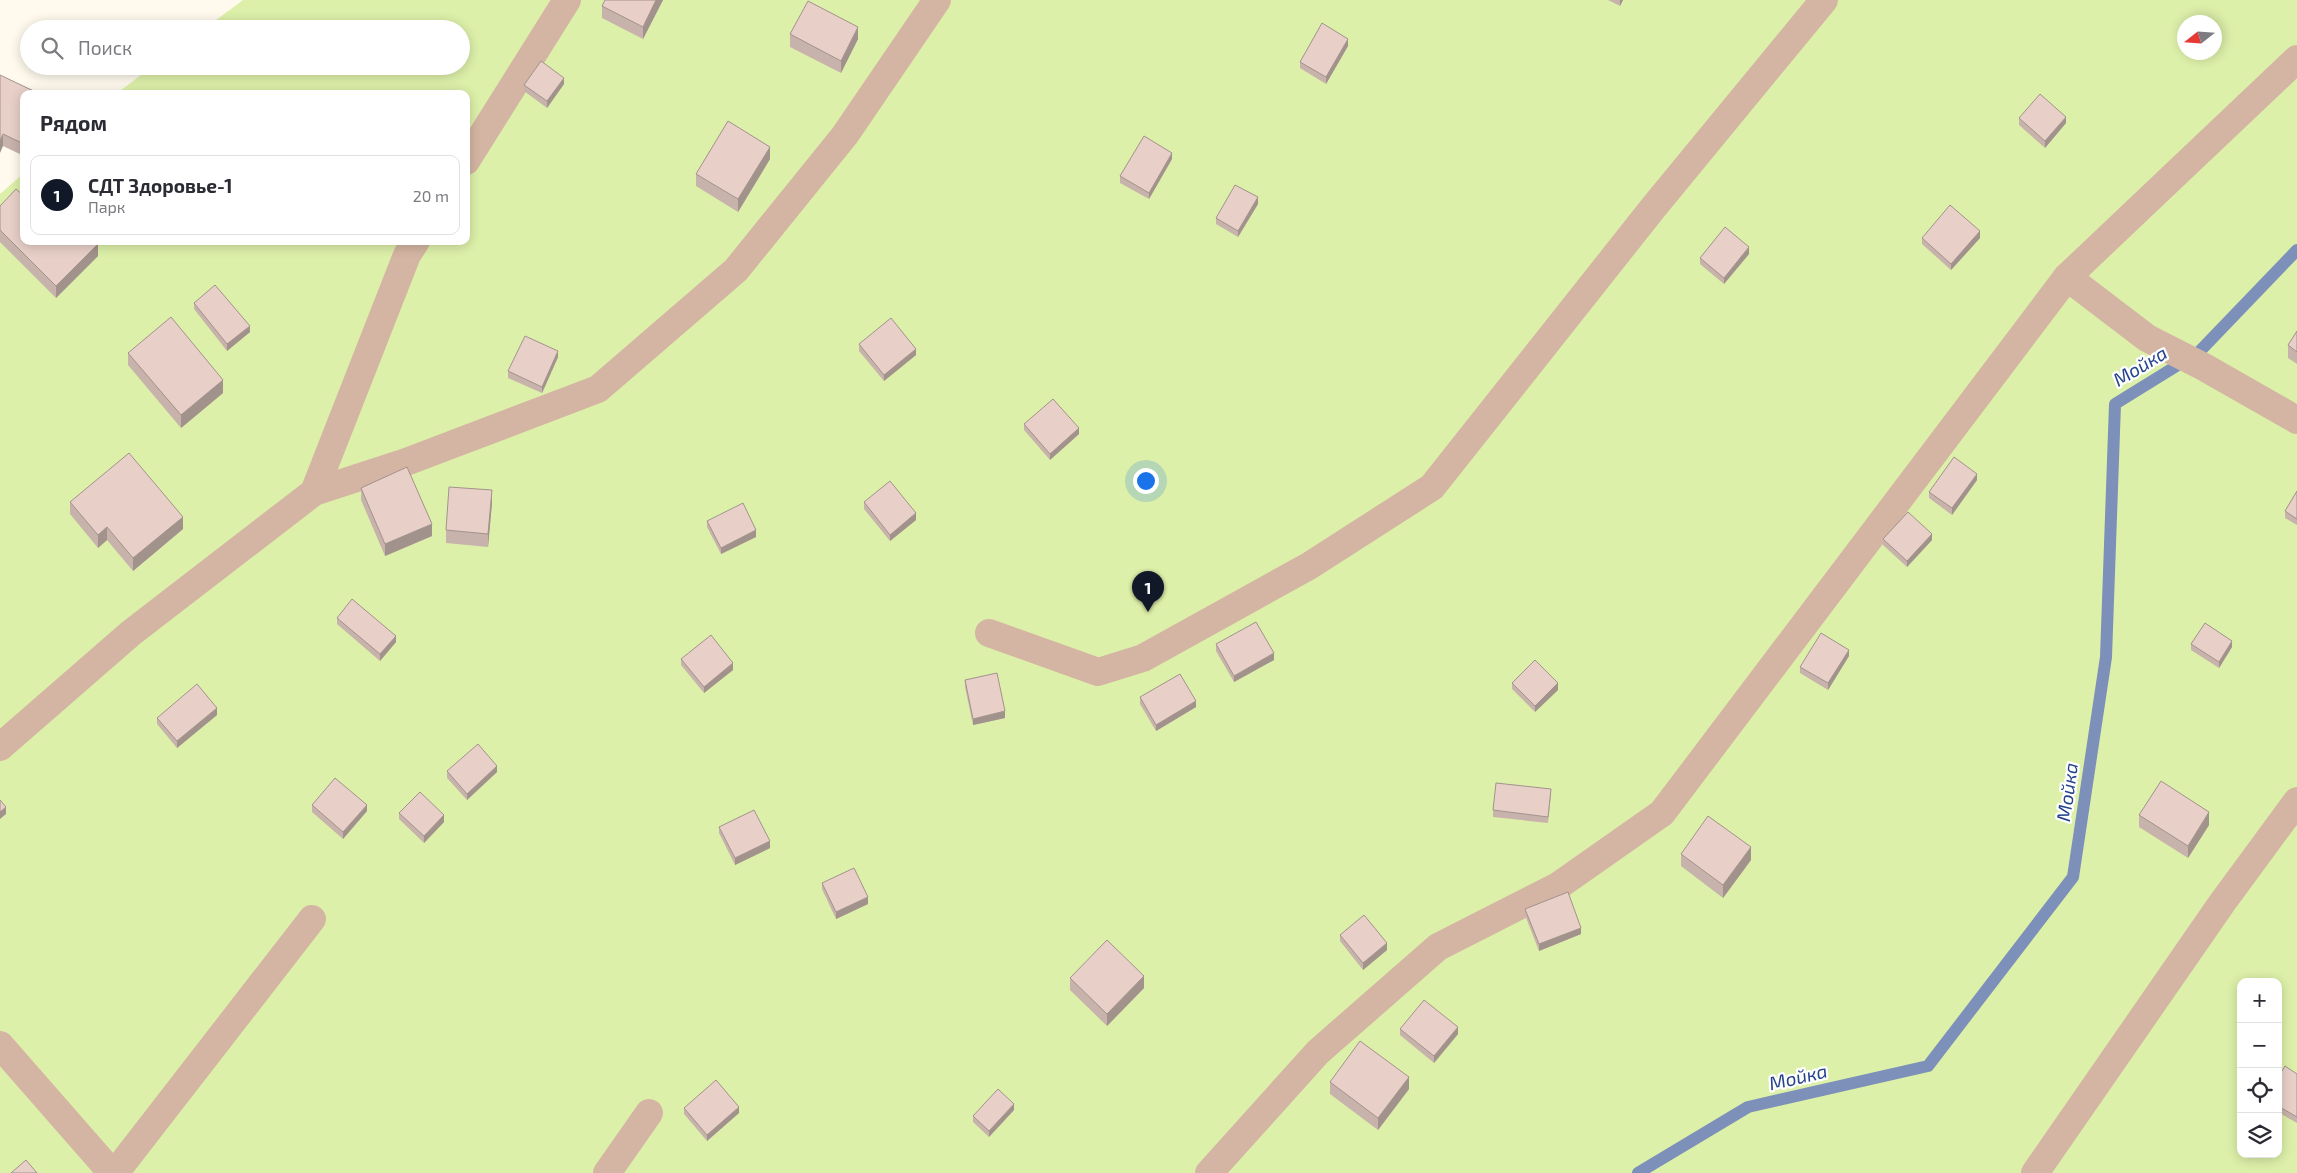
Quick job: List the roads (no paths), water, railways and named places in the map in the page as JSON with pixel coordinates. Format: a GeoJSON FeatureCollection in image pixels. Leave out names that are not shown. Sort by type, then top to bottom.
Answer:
{"type":"FeatureCollection","features":[{"type":"Feature","properties":{"kind":"lane"},"geometry":{"type":"LineString","coordinates":[[470,155],[567,0]]}},
{"type":"Feature","properties":{"kind":"lane"},"geometry":{"type":"LineString","coordinates":[[0,747],[132,633],[314,492],[406,462],[598,389],[736,270],[845,135],[937,0]]}},
{"type":"Feature","properties":{"kind":"lane"},"geometry":{"type":"LineString","coordinates":[[989,633],[1098,672],[1143,658],[1309,566],[1432,487],[1653,208],[1824,0]]}},
{"type":"Feature","properties":{"kind":"lane"},"geometry":{"type":"LineString","coordinates":[[1208,1173],[1318,1052],[1438,947],[1558,886],[1662,813],[2067,277],[2297,59]]}},
{"type":"Feature","properties":{"kind":"lane"},"geometry":{"type":"LineString","coordinates":[[314,492],[407,255],[413,245]]}},
{"type":"Feature","properties":{"kind":"lane"},"geometry":{"type":"LineString","coordinates":[[2067,277],[2147,338],[2204,367],[2297,420]]}},
{"type":"Feature","properties":{"kind":"lane"},"geometry":{"type":"LineString","coordinates":[[2035,1173],[2222,903],[2297,801]]}},
{"type":"Feature","properties":{"kind":"lane"},"geometry":{"type":"LineString","coordinates":[[0,1045],[114,1173],[312,919]]}},
{"type":"Feature","properties":{"kind":"lane"},"geometry":{"type":"LineString","coordinates":[[607,1173],[649,1113]]}},
{"type":"Feature","properties":{"kind":"waterway","name":"Мойка"},"geometry":{"type":"LineString","coordinates":[[1638,1173],[1748,1107],[1928,1066],[2073,877],[2106,657],[2115,404],[2199,352],[2297,250]]}},
{"type":"Feature","properties":{"kind":"place","name":"СДТ Здоровье-1"},"geometry":{"type":"Point","coordinates":[1148,612]}}]}
